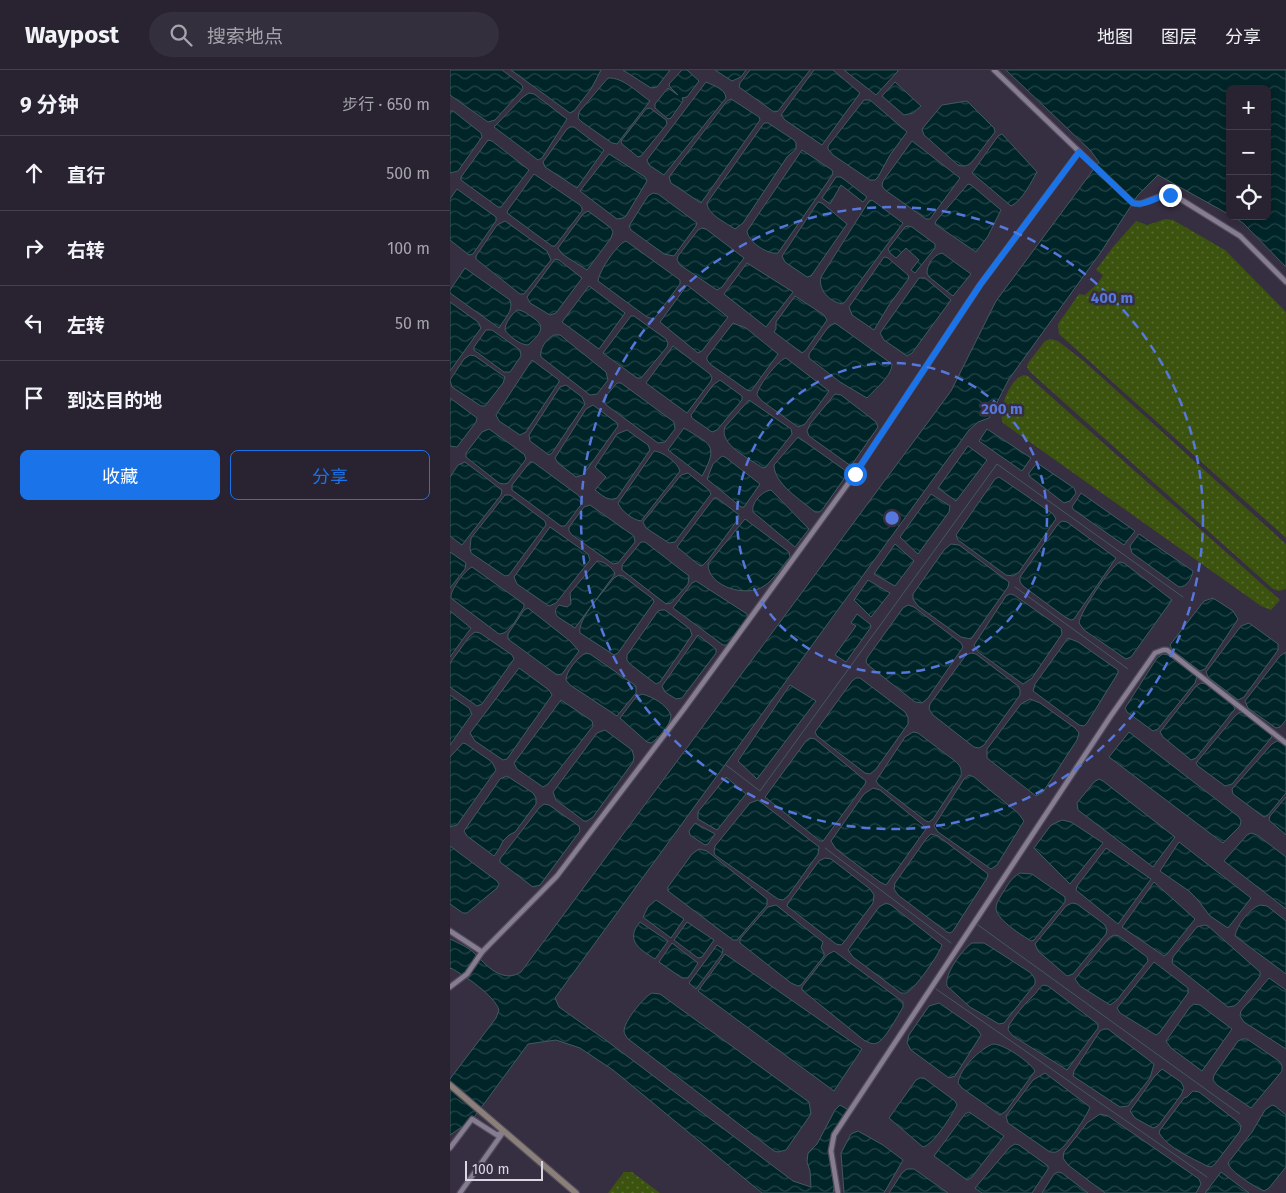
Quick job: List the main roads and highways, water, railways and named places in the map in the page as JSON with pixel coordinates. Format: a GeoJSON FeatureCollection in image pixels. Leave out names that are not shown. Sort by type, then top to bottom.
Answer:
{"type":"FeatureCollection","features":[{"type":"Feature","properties":{"kind":"water"},"geometry":{"type":"Polygon","coordinates":[[[450,70],[502,70],[522,85],[523,89],[495,120],[488,122],[450,95],[450,70]]]}},
{"type":"Feature","properties":{"kind":"water"},"geometry":{"type":"Polygon","coordinates":[[[511,70],[601,70],[591,89],[574,111],[570,113],[511,70]]]}},
{"type":"Feature","properties":{"kind":"water"},"geometry":{"type":"Polygon","coordinates":[[[623,70],[670,70],[657,87],[651,88],[623,70]]]}},
{"type":"Feature","properties":{"kind":"water"},"geometry":{"type":"Polygon","coordinates":[[[682,70],[687,70],[699,81],[687,97],[682,98],[683,101],[671,118],[668,119],[655,108],[655,104],[668,88],[678,95],[669,84],[682,70]]]}},
{"type":"Feature","properties":{"kind":"water"},"geometry":{"type":"Polygon","coordinates":[[[715,70],[746,70],[741,77],[732,81],[715,70]]]}},
{"type":"Feature","properties":{"kind":"water"},"geometry":{"type":"Polygon","coordinates":[[[750,70],[810,70],[778,111],[774,112],[739,87],[750,70]]]}},
{"type":"Feature","properties":{"kind":"water"},"geometry":{"type":"Polygon","coordinates":[[[814,70],[833,70],[860,93],[822,145],[785,120],[781,115],[814,70]]]}},
{"type":"Feature","properties":{"kind":"water"},"geometry":{"type":"Polygon","coordinates":[[[844,70],[898,70],[898,71],[876,95],[844,70]]]}},
{"type":"Feature","properties":{"kind":"water"},"geometry":{"type":"Polygon","coordinates":[[[1006,70],[1286,70],[1286,267],[1238,220],[1271,220],[1271,85],[1226,85],[1226,213],[1158,175],[1138,195],[1101,252],[1009,379],[989,418],[978,422],[969,430],[555,998],[559,1007],[793,1181],[811,1187],[810,1171],[807,1162],[808,1153],[817,1144],[835,1110],[840,1105],[850,1111],[832,1141],[831,1158],[835,1181],[833,1193],[762,1193],[613,1070],[580,1048],[556,1040],[528,1044],[472,1120],[450,1135],[450,1079],[496,1018],[499,1010],[491,998],[478,986],[457,971],[450,969],[450,939],[469,949],[495,972],[507,976],[521,972],[951,391],[996,301],[1099,162],[1090,150],[1006,70]]]}},
{"type":"Feature","properties":{"kind":"water"},"geometry":{"type":"Polygon","coordinates":[[[608,78],[614,78],[625,83],[650,101],[617,144],[612,143],[578,118],[579,112],[608,78]]]}},
{"type":"Feature","properties":{"kind":"water"},"geometry":{"type":"Polygon","coordinates":[[[706,82],[724,92],[726,98],[664,175],[649,165],[647,160],[706,82]]]}},
{"type":"Feature","properties":{"kind":"water"},"geometry":{"type":"Polygon","coordinates":[[[895,82],[921,106],[913,113],[904,115],[882,96],[895,82]]]}},
{"type":"Feature","properties":{"kind":"water"},"geometry":{"type":"Polygon","coordinates":[[[529,93],[534,94],[567,119],[542,158],[538,160],[494,127],[529,93]]]}},
{"type":"Feature","properties":{"kind":"water"},"geometry":{"type":"Polygon","coordinates":[[[731,99],[759,117],[760,120],[701,203],[671,183],[669,177],[727,101],[731,99]]]}},
{"type":"Feature","properties":{"kind":"water"},"geometry":{"type":"Polygon","coordinates":[[[864,100],[870,100],[907,132],[875,180],[870,180],[833,155],[828,149],[828,146],[864,100]]]}},
{"type":"Feature","properties":{"kind":"water"},"geometry":{"type":"Polygon","coordinates":[[[967,101],[994,128],[995,132],[972,162],[962,166],[958,165],[924,135],[922,129],[942,105],[967,101]]]}},
{"type":"Feature","properties":{"kind":"water"},"geometry":{"type":"Polygon","coordinates":[[[650,108],[666,120],[667,124],[641,156],[638,157],[621,141],[646,109],[650,108]]]}},
{"type":"Feature","properties":{"kind":"water"},"geometry":{"type":"Polygon","coordinates":[[[450,111],[453,111],[481,133],[482,137],[458,171],[450,173],[450,111]]]}},
{"type":"Feature","properties":{"kind":"water"},"geometry":{"type":"Polygon","coordinates":[[[764,123],[768,123],[794,140],[796,149],[787,157],[743,223],[735,229],[714,215],[707,203],[764,123]]]}},
{"type":"Feature","properties":{"kind":"water"},"geometry":{"type":"Polygon","coordinates":[[[570,127],[574,127],[604,150],[577,188],[545,167],[543,162],[570,127]]]}},
{"type":"Feature","properties":{"kind":"water"},"geometry":{"type":"Polygon","coordinates":[[[1002,134],[1037,172],[1023,195],[1011,206],[972,173],[998,136],[1002,134]]]}},
{"type":"Feature","properties":{"kind":"water"},"geometry":{"type":"Polygon","coordinates":[[[488,140],[492,141],[529,170],[501,207],[498,207],[461,180],[461,177],[488,140]]]}},
{"type":"Feature","properties":{"kind":"water"},"geometry":{"type":"Polygon","coordinates":[[[912,141],[960,178],[930,219],[926,219],[882,186],[883,181],[912,141]]]}},
{"type":"Feature","properties":{"kind":"water"},"geometry":{"type":"Polygon","coordinates":[[[802,150],[832,170],[833,174],[778,253],[769,252],[759,247],[748,235],[747,231],[802,150]]]}},
{"type":"Feature","properties":{"kind":"water"},"geometry":{"type":"Polygon","coordinates":[[[609,154],[645,177],[647,181],[623,218],[617,219],[580,191],[609,154]]]}},
{"type":"Feature","properties":{"kind":"water"},"geometry":{"type":"Polygon","coordinates":[[[534,174],[582,208],[582,211],[555,246],[552,246],[507,213],[534,174]]]}},
{"type":"Feature","properties":{"kind":"water"},"geometry":{"type":"Polygon","coordinates":[[[836,177],[841,177],[867,197],[863,202],[841,185],[830,204],[822,198],[836,177]]]}},
{"type":"Feature","properties":{"kind":"water"},"geometry":{"type":"Polygon","coordinates":[[[968,184],[1001,210],[988,236],[976,252],[935,224],[968,184]]]}},
{"type":"Feature","properties":{"kind":"water"},"geometry":{"type":"Polygon","coordinates":[[[457,189],[496,217],[496,221],[473,254],[469,255],[450,240],[450,199],[457,189]]]}},
{"type":"Feature","properties":{"kind":"water"},"geometry":{"type":"Polygon","coordinates":[[[653,193],[658,194],[697,223],[674,256],[664,254],[631,230],[629,226],[648,196],[653,193]]]}},
{"type":"Feature","properties":{"kind":"water"},"geometry":{"type":"Polygon","coordinates":[[[872,200],[903,223],[845,302],[842,304],[837,303],[829,298],[823,290],[821,277],[869,201],[872,200]]]}},
{"type":"Feature","properties":{"kind":"water"},"geometry":{"type":"Polygon","coordinates":[[[818,202],[822,203],[847,224],[811,276],[807,277],[785,262],[782,256],[818,202]]]}},
{"type":"Feature","properties":{"kind":"water"},"geometry":{"type":"Polygon","coordinates":[[[588,211],[611,228],[613,232],[611,238],[587,270],[562,254],[558,248],[583,214],[588,211]]]}},
{"type":"Feature","properties":{"kind":"water"},"geometry":{"type":"Polygon","coordinates":[[[505,221],[547,251],[551,260],[524,294],[520,294],[476,259],[476,256],[497,225],[505,221]]]}},
{"type":"Feature","properties":{"kind":"water"},"geometry":{"type":"Polygon","coordinates":[[[908,226],[935,244],[935,248],[915,273],[911,270],[919,260],[906,248],[896,258],[888,249],[905,227],[908,226]]]}},
{"type":"Feature","properties":{"kind":"water"},"geometry":{"type":"Polygon","coordinates":[[[706,229],[744,258],[722,287],[717,290],[680,265],[677,260],[698,230],[706,229]]]}},
{"type":"Feature","properties":{"kind":"water"},"geometry":{"type":"Polygon","coordinates":[[[626,241],[680,280],[680,284],[654,319],[647,317],[598,281],[609,258],[626,241]]]}},
{"type":"Feature","properties":{"kind":"water"},"geometry":{"type":"Polygon","coordinates":[[[942,253],[971,274],[953,296],[929,277],[927,273],[931,261],[942,253]]]}},
{"type":"Feature","properties":{"kind":"water"},"geometry":{"type":"Polygon","coordinates":[[[884,257],[888,258],[909,278],[889,305],[874,330],[852,315],[849,307],[884,257]]]}},
{"type":"Feature","properties":{"kind":"water"},"geometry":{"type":"Polygon","coordinates":[[[555,259],[582,278],[556,313],[550,315],[530,303],[527,297],[555,259]]]}},
{"type":"Feature","properties":{"kind":"water"},"geometry":{"type":"Polygon","coordinates":[[[747,263],[793,292],[766,327],[724,294],[747,263]]]}},
{"type":"Feature","properties":{"kind":"water"},"geometry":{"type":"Polygon","coordinates":[[[465,268],[510,300],[510,311],[499,328],[450,293],[450,290],[465,268]]]}},
{"type":"Feature","properties":{"kind":"water"},"geometry":{"type":"Polygon","coordinates":[[[919,278],[925,278],[951,300],[912,353],[907,356],[884,340],[880,333],[919,278]]]}},
{"type":"Feature","properties":{"kind":"water"},"geometry":{"type":"Polygon","coordinates":[[[687,285],[728,317],[702,351],[698,353],[660,322],[687,285]]]}},
{"type":"Feature","properties":{"kind":"water"},"geometry":{"type":"Polygon","coordinates":[[[589,286],[625,313],[599,349],[562,322],[589,286]]]}},
{"type":"Feature","properties":{"kind":"water"},"geometry":{"type":"Polygon","coordinates":[[[795,296],[824,315],[827,320],[802,353],[774,332],[776,322],[795,296]]]}},
{"type":"Feature","properties":{"kind":"water"},"geometry":{"type":"Polygon","coordinates":[[[450,302],[478,322],[481,328],[450,371],[450,302]]]}},
{"type":"Feature","properties":{"kind":"water"},"geometry":{"type":"Polygon","coordinates":[[[517,310],[527,313],[540,324],[541,328],[536,338],[528,345],[515,340],[505,330],[509,319],[517,310]]]}},
{"type":"Feature","properties":{"kind":"water"},"geometry":{"type":"Polygon","coordinates":[[[631,316],[634,316],[666,339],[668,343],[667,347],[641,378],[637,378],[603,353],[631,316]]]}},
{"type":"Feature","properties":{"kind":"water"},"geometry":{"type":"Polygon","coordinates":[[[733,323],[746,328],[778,354],[751,391],[710,364],[707,360],[707,357],[733,323]]]}},
{"type":"Feature","properties":{"kind":"water"},"geometry":{"type":"Polygon","coordinates":[[[835,323],[892,364],[886,378],[867,398],[840,382],[809,358],[809,354],[829,326],[835,323]]]}},
{"type":"Feature","properties":{"kind":"water"},"geometry":{"type":"Polygon","coordinates":[[[486,330],[492,330],[520,350],[521,356],[510,372],[504,372],[474,350],[474,347],[486,330]]]}},
{"type":"Feature","properties":{"kind":"water"},"geometry":{"type":"Polygon","coordinates":[[[554,335],[560,335],[606,372],[608,380],[597,394],[590,395],[541,357],[544,344],[554,335]]]}},
{"type":"Feature","properties":{"kind":"water"},"geometry":{"type":"Polygon","coordinates":[[[673,346],[712,377],[687,413],[646,383],[673,346]]]}},
{"type":"Feature","properties":{"kind":"water"},"geometry":{"type":"Polygon","coordinates":[[[470,355],[475,356],[505,377],[503,383],[485,406],[481,406],[452,387],[450,380],[464,359],[470,355]]]}},
{"type":"Feature","properties":{"kind":"water"},"geometry":{"type":"Polygon","coordinates":[[[786,358],[829,391],[805,424],[798,427],[762,401],[757,395],[760,386],[768,374],[786,358]]]}},
{"type":"Feature","properties":{"kind":"water"},"geometry":{"type":"Polygon","coordinates":[[[532,360],[559,380],[559,382],[526,432],[520,435],[499,421],[496,415],[532,360]]]}},
{"type":"Feature","properties":{"kind":"water"},"geometry":{"type":"Polygon","coordinates":[[[720,380],[742,396],[742,400],[717,430],[712,432],[692,418],[691,415],[713,385],[720,380]]]}},
{"type":"Feature","properties":{"kind":"water"},"geometry":{"type":"Polygon","coordinates":[[[617,383],[621,383],[674,422],[675,429],[665,442],[658,443],[605,404],[605,397],[617,383]]]}},
{"type":"Feature","properties":{"kind":"water"},"geometry":{"type":"Polygon","coordinates":[[[566,385],[582,397],[585,404],[549,455],[530,441],[529,435],[560,387],[566,385]]]}},
{"type":"Feature","properties":{"kind":"water"},"geometry":{"type":"Polygon","coordinates":[[[835,394],[841,395],[876,422],[878,427],[851,466],[809,436],[807,431],[810,424],[835,394]]]}},
{"type":"Feature","properties":{"kind":"water"},"geometry":{"type":"Polygon","coordinates":[[[450,398],[477,418],[457,447],[450,446],[450,398]]]}},
{"type":"Feature","properties":{"kind":"water"},"geometry":{"type":"Polygon","coordinates":[[[749,400],[791,429],[792,434],[766,467],[763,468],[737,451],[726,439],[724,433],[725,427],[749,400]]]}},
{"type":"Feature","properties":{"kind":"water"},"geometry":{"type":"Polygon","coordinates":[[[593,405],[617,423],[618,426],[583,475],[576,477],[558,463],[555,458],[586,409],[593,405]]]}},
{"type":"Feature","properties":{"kind":"water"},"geometry":{"type":"Polygon","coordinates":[[[684,428],[705,442],[711,451],[702,476],[668,450],[684,428]]]}},
{"type":"Feature","properties":{"kind":"water"},"geometry":{"type":"Polygon","coordinates":[[[489,429],[524,454],[526,459],[508,483],[499,483],[466,457],[466,453],[482,432],[489,429]]]}},
{"type":"Feature","properties":{"kind":"water"},"geometry":{"type":"Polygon","coordinates":[[[987,429],[1031,458],[1022,471],[979,441],[987,429]]]}},
{"type":"Feature","properties":{"kind":"water"},"geometry":{"type":"Polygon","coordinates":[[[627,430],[648,445],[650,450],[617,498],[608,499],[595,490],[606,477],[595,467],[617,434],[627,430]]]}},
{"type":"Feature","properties":{"kind":"water"},"geometry":{"type":"Polygon","coordinates":[[[798,437],[846,471],[846,476],[819,512],[815,512],[789,491],[778,479],[775,472],[774,465],[798,437]]]}},
{"type":"Feature","properties":{"kind":"water"},"geometry":{"type":"Polygon","coordinates":[[[968,446],[987,460],[956,501],[938,488],[968,446]]]}},
{"type":"Feature","properties":{"kind":"water"},"geometry":{"type":"Polygon","coordinates":[[[654,451],[669,458],[680,471],[641,521],[628,515],[618,503],[654,451]]]}},
{"type":"Feature","properties":{"kind":"water"},"geometry":{"type":"Polygon","coordinates":[[[722,456],[760,484],[744,507],[741,507],[707,479],[713,464],[722,456]]]}},
{"type":"Feature","properties":{"kind":"water"},"geometry":{"type":"Polygon","coordinates":[[[465,462],[502,490],[501,495],[462,545],[450,536],[450,477],[458,465],[465,462]]]}},
{"type":"Feature","properties":{"kind":"water"},"geometry":{"type":"Polygon","coordinates":[[[530,462],[533,462],[578,495],[583,502],[565,526],[561,526],[512,490],[512,485],[530,462]]]}},
{"type":"Feature","properties":{"kind":"water"},"geometry":{"type":"Polygon","coordinates":[[[1037,463],[1074,488],[1076,493],[1070,501],[1064,503],[1029,476],[1029,473],[1037,463]]]}},
{"type":"Feature","properties":{"kind":"water"},"geometry":{"type":"Polygon","coordinates":[[[688,473],[709,490],[711,494],[675,542],[669,543],[646,528],[643,522],[681,475],[688,473]]]}},
{"type":"Feature","properties":{"kind":"water"},"geometry":{"type":"Polygon","coordinates":[[[999,477],[1053,514],[1056,519],[1019,572],[1013,576],[1006,575],[958,540],[956,535],[995,479],[999,477]]]}},
{"type":"Feature","properties":{"kind":"water"},"geometry":{"type":"Polygon","coordinates":[[[771,490],[809,529],[795,547],[753,512],[758,498],[771,490]]]}},
{"type":"Feature","properties":{"kind":"water"},"geometry":{"type":"Polygon","coordinates":[[[1081,493],[1135,531],[1124,545],[1074,510],[1072,507],[1081,493]]]}},
{"type":"Feature","properties":{"kind":"water"},"geometry":{"type":"Polygon","coordinates":[[[931,494],[950,506],[949,512],[918,554],[900,537],[931,494]]]}},
{"type":"Feature","properties":{"kind":"water"},"geometry":{"type":"Polygon","coordinates":[[[505,495],[510,495],[545,521],[546,525],[509,575],[505,576],[471,553],[470,549],[471,538],[505,495]]]}},
{"type":"Feature","properties":{"kind":"water"},"geometry":{"type":"Polygon","coordinates":[[[714,498],[717,498],[738,514],[739,518],[702,566],[677,547],[714,498]]]}},
{"type":"Feature","properties":{"kind":"water"},"geometry":{"type":"Polygon","coordinates":[[[590,505],[634,536],[635,542],[618,563],[613,564],[569,531],[569,527],[584,507],[590,505]]]}},
{"type":"Feature","properties":{"kind":"water"},"geometry":{"type":"Polygon","coordinates":[[[745,519],[789,552],[790,557],[768,583],[748,591],[730,588],[721,584],[714,579],[708,564],[745,519]]]}},
{"type":"Feature","properties":{"kind":"water"},"geometry":{"type":"Polygon","coordinates":[[[1062,521],[1067,522],[1116,558],[1074,619],[1071,620],[1020,582],[1020,577],[1062,521]]]}},
{"type":"Feature","properties":{"kind":"water"},"geometry":{"type":"Polygon","coordinates":[[[550,527],[588,554],[590,560],[556,603],[549,606],[517,584],[514,577],[550,527]]]}},
{"type":"Feature","properties":{"kind":"water"},"geometry":{"type":"Polygon","coordinates":[[[1139,534],[1193,571],[1187,584],[1179,587],[1132,553],[1130,546],[1139,534]]]}},
{"type":"Feature","properties":{"kind":"water"},"geometry":{"type":"Polygon","coordinates":[[[641,542],[645,542],[689,576],[688,584],[671,603],[666,604],[622,570],[622,565],[641,542]]]}},
{"type":"Feature","properties":{"kind":"water"},"geometry":{"type":"Polygon","coordinates":[[[895,544],[914,561],[895,586],[874,574],[895,544]]]}},
{"type":"Feature","properties":{"kind":"water"},"geometry":{"type":"Polygon","coordinates":[[[951,544],[959,545],[1009,582],[1008,587],[971,639],[961,637],[918,606],[913,599],[913,594],[944,550],[951,544]]]}},
{"type":"Feature","properties":{"kind":"water"},"geometry":{"type":"Polygon","coordinates":[[[450,552],[466,563],[465,569],[450,588],[450,552]]]}},
{"type":"Feature","properties":{"kind":"water"},"geometry":{"type":"Polygon","coordinates":[[[597,561],[608,565],[615,574],[575,628],[558,617],[556,609],[559,605],[567,607],[571,604],[570,593],[597,561]]]}},
{"type":"Feature","properties":{"kind":"water"},"geometry":{"type":"Polygon","coordinates":[[[1120,562],[1124,563],[1172,600],[1131,657],[1126,659],[1084,630],[1079,623],[1084,610],[1096,590],[1120,562]]]}},
{"type":"Feature","properties":{"kind":"water"},"geometry":{"type":"Polygon","coordinates":[[[472,567],[524,604],[524,607],[507,631],[499,634],[451,598],[451,594],[458,581],[472,567]]]}},
{"type":"Feature","properties":{"kind":"water"},"geometry":{"type":"Polygon","coordinates":[[[619,575],[653,599],[654,602],[618,653],[614,655],[580,633],[580,627],[592,605],[614,578],[619,575]]]}},
{"type":"Feature","properties":{"kind":"water"},"geometry":{"type":"Polygon","coordinates":[[[868,580],[890,593],[871,617],[854,600],[868,580]]]}},
{"type":"Feature","properties":{"kind":"water"},"geometry":{"type":"Polygon","coordinates":[[[696,581],[747,614],[748,618],[729,645],[723,645],[673,608],[692,583],[696,581]]]}},
{"type":"Feature","properties":{"kind":"water"},"geometry":{"type":"Polygon","coordinates":[[[1010,594],[1061,628],[1062,634],[1032,678],[1023,684],[978,652],[974,645],[1006,596],[1010,594]]]}},
{"type":"Feature","properties":{"kind":"water"},"geometry":{"type":"Polygon","coordinates":[[[1213,598],[1233,611],[1238,619],[1205,669],[1200,671],[1172,650],[1170,645],[1204,601],[1213,598]]]}},
{"type":"Feature","properties":{"kind":"water"},"geometry":{"type":"Polygon","coordinates":[[[908,605],[914,607],[961,643],[963,647],[928,698],[922,703],[915,702],[866,662],[903,608],[908,605]]]}},
{"type":"Feature","properties":{"kind":"water"},"geometry":{"type":"Polygon","coordinates":[[[528,608],[570,641],[579,651],[562,674],[557,675],[508,639],[508,634],[524,610],[528,608]]]}},
{"type":"Feature","properties":{"kind":"water"},"geometry":{"type":"Polygon","coordinates":[[[665,610],[690,629],[692,635],[660,682],[656,684],[630,664],[627,660],[627,655],[658,611],[665,610]]]}},
{"type":"Feature","properties":{"kind":"water"},"geometry":{"type":"Polygon","coordinates":[[[450,611],[471,628],[450,657],[450,611]]]}},
{"type":"Feature","properties":{"kind":"water"},"geometry":{"type":"Polygon","coordinates":[[[857,614],[870,624],[871,627],[846,662],[835,655],[856,626],[851,623],[857,614]]]}},
{"type":"Feature","properties":{"kind":"water"},"geometry":{"type":"Polygon","coordinates":[[[1249,623],[1278,644],[1278,650],[1244,697],[1238,700],[1208,677],[1206,672],[1241,626],[1249,623]]]}},
{"type":"Feature","properties":{"kind":"water"},"geometry":{"type":"Polygon","coordinates":[[[475,632],[480,633],[512,655],[514,659],[482,704],[477,706],[450,687],[450,663],[469,637],[475,632]]]}},
{"type":"Feature","properties":{"kind":"water"},"geometry":{"type":"Polygon","coordinates":[[[698,635],[716,649],[716,653],[682,698],[676,699],[665,692],[662,686],[698,635]]]}},
{"type":"Feature","properties":{"kind":"water"},"geometry":{"type":"Polygon","coordinates":[[[1068,638],[1078,642],[1118,670],[1118,673],[1084,726],[1079,725],[1033,691],[1035,684],[1068,638]]]}},
{"type":"Feature","properties":{"kind":"water"},"geometry":{"type":"Polygon","coordinates":[[[1286,652],[1286,720],[1280,727],[1276,728],[1248,708],[1245,701],[1280,656],[1286,652]]]}},
{"type":"Feature","properties":{"kind":"water"},"geometry":{"type":"Polygon","coordinates":[[[586,653],[636,686],[636,693],[617,716],[570,685],[566,680],[573,665],[586,653]]]}},
{"type":"Feature","properties":{"kind":"water"},"geometry":{"type":"Polygon","coordinates":[[[976,654],[1018,686],[1020,690],[1020,695],[984,745],[979,748],[974,747],[933,715],[929,709],[930,704],[966,655],[976,654]]]}},
{"type":"Feature","properties":{"kind":"water"},"geometry":{"type":"Polygon","coordinates":[[[1163,654],[1168,655],[1197,676],[1195,683],[1158,729],[1153,731],[1127,712],[1125,708],[1157,658],[1163,654]]]}},
{"type":"Feature","properties":{"kind":"water"},"geometry":{"type":"Polygon","coordinates":[[[519,668],[549,690],[552,695],[507,759],[503,760],[475,741],[470,733],[519,668]]]}},
{"type":"Feature","properties":{"kind":"water"},"geometry":{"type":"Polygon","coordinates":[[[856,678],[860,678],[905,712],[908,717],[908,724],[876,769],[870,774],[865,773],[817,736],[815,732],[856,678]]]}},
{"type":"Feature","properties":{"kind":"water"},"geometry":{"type":"Polygon","coordinates":[[[1201,683],[1206,684],[1233,705],[1235,709],[1196,758],[1191,760],[1163,737],[1160,732],[1196,686],[1201,683]]]}},
{"type":"Feature","properties":{"kind":"water"},"geometry":{"type":"Polygon","coordinates":[[[790,685],[816,701],[757,779],[738,761],[790,685]]]}},
{"type":"Feature","properties":{"kind":"water"},"geometry":{"type":"Polygon","coordinates":[[[642,694],[659,702],[671,715],[664,731],[651,743],[647,742],[620,718],[636,697],[642,694]]]}},
{"type":"Feature","properties":{"kind":"water"},"geometry":{"type":"Polygon","coordinates":[[[450,695],[469,708],[472,714],[450,745],[450,695]]]}},
{"type":"Feature","properties":{"kind":"water"},"geometry":{"type":"Polygon","coordinates":[[[1030,699],[1040,703],[1075,728],[1079,733],[1077,740],[1043,792],[1036,796],[987,758],[987,749],[1021,704],[1030,699]]]}},
{"type":"Feature","properties":{"kind":"water"},"geometry":{"type":"Polygon","coordinates":[[[561,700],[592,721],[593,726],[548,784],[543,787],[517,769],[514,763],[561,700]]]}},
{"type":"Feature","properties":{"kind":"water"},"geometry":{"type":"Polygon","coordinates":[[[1240,712],[1245,713],[1271,734],[1272,737],[1232,784],[1225,786],[1196,763],[1240,712]]]}},
{"type":"Feature","properties":{"kind":"water"},"geometry":{"type":"Polygon","coordinates":[[[605,730],[632,750],[633,762],[593,817],[584,821],[556,800],[553,792],[597,733],[605,730]]]}},
{"type":"Feature","properties":{"kind":"water"},"geometry":{"type":"Polygon","coordinates":[[[913,732],[918,733],[955,761],[961,769],[961,776],[933,819],[929,822],[876,781],[905,737],[913,732]]]}},
{"type":"Feature","properties":{"kind":"water"},"geometry":{"type":"Polygon","coordinates":[[[1129,732],[1239,817],[1241,821],[1240,826],[1223,843],[1109,757],[1129,732]]]}},
{"type":"Feature","properties":{"kind":"water"},"geometry":{"type":"Polygon","coordinates":[[[810,738],[815,739],[866,781],[823,841],[820,841],[765,797],[810,738]]]}},
{"type":"Feature","properties":{"kind":"water"},"geometry":{"type":"Polygon","coordinates":[[[1277,741],[1286,745],[1286,793],[1268,815],[1264,817],[1233,794],[1232,789],[1272,744],[1277,741]]]}},
{"type":"Feature","properties":{"kind":"water"},"geometry":{"type":"Polygon","coordinates":[[[463,743],[492,762],[496,770],[457,825],[450,827],[450,757],[463,743]]]}},
{"type":"Feature","properties":{"kind":"water"},"geometry":{"type":"Polygon","coordinates":[[[969,775],[1018,813],[1024,821],[997,865],[991,869],[938,832],[934,826],[964,779],[969,775]]]}},
{"type":"Feature","properties":{"kind":"water"},"geometry":{"type":"Polygon","coordinates":[[[507,776],[533,793],[536,798],[536,804],[515,832],[503,841],[494,856],[467,836],[464,831],[500,779],[507,776]]]}},
{"type":"Feature","properties":{"kind":"water"},"geometry":{"type":"Polygon","coordinates":[[[726,777],[746,794],[717,830],[698,819],[698,812],[726,777]]]}},
{"type":"Feature","properties":{"kind":"water"},"geometry":{"type":"Polygon","coordinates":[[[1099,779],[1175,837],[1153,867],[1078,810],[1077,803],[1094,782],[1099,779]]]}},
{"type":"Feature","properties":{"kind":"water"},"geometry":{"type":"Polygon","coordinates":[[[873,788],[880,790],[926,829],[886,885],[836,849],[831,841],[864,794],[873,788]]]}},
{"type":"Feature","properties":{"kind":"water"},"geometry":{"type":"Polygon","coordinates":[[[1286,797],[1286,835],[1269,820],[1270,816],[1286,797]]]}},
{"type":"Feature","properties":{"kind":"water"},"geometry":{"type":"Polygon","coordinates":[[[758,800],[819,847],[818,854],[788,896],[783,900],[778,899],[715,855],[714,852],[715,846],[750,803],[758,800]]]}},
{"type":"Feature","properties":{"kind":"water"},"geometry":{"type":"Polygon","coordinates":[[[544,804],[549,805],[579,826],[580,831],[540,885],[533,887],[500,862],[500,859],[544,804]]]}},
{"type":"Feature","properties":{"kind":"water"},"geometry":{"type":"Polygon","coordinates":[[[1062,820],[1071,822],[1103,843],[1070,884],[1034,848],[1051,825],[1062,820]]]}},
{"type":"Feature","properties":{"kind":"water"},"geometry":{"type":"Polygon","coordinates":[[[695,823],[715,834],[708,844],[705,845],[690,835],[689,831],[695,823]]]}},
{"type":"Feature","properties":{"kind":"water"},"geometry":{"type":"Polygon","coordinates":[[[1251,833],[1257,835],[1286,857],[1286,909],[1224,861],[1251,833]]]}},
{"type":"Feature","properties":{"kind":"water"},"geometry":{"type":"Polygon","coordinates":[[[931,834],[938,836],[988,874],[950,933],[898,895],[894,889],[895,883],[931,834]]]}},
{"type":"Feature","properties":{"kind":"water"},"geometry":{"type":"Polygon","coordinates":[[[1179,842],[1251,898],[1228,928],[1210,916],[1189,891],[1160,871],[1179,842]]]}},
{"type":"Feature","properties":{"kind":"water"},"geometry":{"type":"Polygon","coordinates":[[[450,846],[499,884],[497,888],[467,913],[463,913],[450,904],[450,846]]]}},
{"type":"Feature","properties":{"kind":"water"},"geometry":{"type":"Polygon","coordinates":[[[1106,848],[1151,879],[1118,924],[1076,890],[1077,886],[1106,848]]]}},
{"type":"Feature","properties":{"kind":"water"},"geometry":{"type":"Polygon","coordinates":[[[699,849],[707,851],[767,899],[767,905],[737,940],[733,940],[668,891],[668,887],[692,854],[699,849]]]}},
{"type":"Feature","properties":{"kind":"water"},"geometry":{"type":"Polygon","coordinates":[[[825,858],[831,859],[870,889],[874,895],[873,903],[841,945],[836,944],[787,906],[819,861],[825,858]]]}},
{"type":"Feature","properties":{"kind":"water"},"geometry":{"type":"Polygon","coordinates":[[[1020,873],[1032,874],[1065,897],[1065,902],[1034,940],[1031,941],[1006,923],[996,909],[998,901],[1008,885],[1020,873]]]}},
{"type":"Feature","properties":{"kind":"water"},"geometry":{"type":"Polygon","coordinates":[[[1154,882],[1195,919],[1164,956],[1122,927],[1154,882]]]}},
{"type":"Feature","properties":{"kind":"water"},"geometry":{"type":"Polygon","coordinates":[[[656,900],[684,919],[671,938],[643,917],[648,907],[656,900]]]}},
{"type":"Feature","properties":{"kind":"water"},"geometry":{"type":"Polygon","coordinates":[[[886,903],[942,945],[922,976],[905,993],[901,993],[853,957],[848,950],[879,907],[886,903]]]}},
{"type":"Feature","properties":{"kind":"water"},"geometry":{"type":"Polygon","coordinates":[[[1072,903],[1077,904],[1104,924],[1107,929],[1106,934],[1073,974],[1067,976],[1038,951],[1035,944],[1066,906],[1072,903]]]}},
{"type":"Feature","properties":{"kind":"water"},"geometry":{"type":"Polygon","coordinates":[[[776,905],[823,942],[821,948],[824,956],[801,985],[798,986],[791,983],[740,943],[740,939],[768,907],[776,905]]]}},
{"type":"Feature","properties":{"kind":"water"},"geometry":{"type":"Polygon","coordinates":[[[1260,905],[1267,906],[1286,921],[1286,974],[1235,936],[1244,918],[1260,905]]]}},
{"type":"Feature","properties":{"kind":"water"},"geometry":{"type":"Polygon","coordinates":[[[640,922],[668,941],[655,959],[644,952],[634,940],[635,929],[640,922]]]}},
{"type":"Feature","properties":{"kind":"water"},"geometry":{"type":"Polygon","coordinates":[[[687,922],[714,940],[702,957],[698,958],[674,940],[687,922]]]}},
{"type":"Feature","properties":{"kind":"water"},"geometry":{"type":"Polygon","coordinates":[[[1208,926],[1260,972],[1260,976],[1234,1006],[1228,1007],[1172,963],[1173,957],[1197,927],[1208,926]]]}},
{"type":"Feature","properties":{"kind":"water"},"geometry":{"type":"Polygon","coordinates":[[[1114,935],[1119,936],[1147,957],[1148,961],[1117,1000],[1110,1005],[1080,986],[1075,979],[1109,938],[1114,935]]]}},
{"type":"Feature","properties":{"kind":"water"},"geometry":{"type":"Polygon","coordinates":[[[672,943],[698,963],[688,978],[682,978],[659,962],[672,943]]]}},
{"type":"Feature","properties":{"kind":"water"},"geometry":{"type":"Polygon","coordinates":[[[972,943],[984,943],[1031,973],[1035,979],[1035,984],[1004,1023],[999,1024],[970,1007],[947,986],[948,975],[951,969],[963,951],[972,943]]]}},
{"type":"Feature","properties":{"kind":"water"},"geometry":{"type":"Polygon","coordinates":[[[717,945],[723,949],[722,954],[696,989],[689,983],[717,945]]]}},
{"type":"Feature","properties":{"kind":"water"},"geometry":{"type":"Polygon","coordinates":[[[834,951],[903,1002],[903,1007],[891,1027],[877,1043],[872,1044],[865,1041],[802,990],[802,987],[827,955],[834,951]]]}},
{"type":"Feature","properties":{"kind":"water"},"geometry":{"type":"Polygon","coordinates":[[[725,954],[862,1049],[834,1091],[698,991],[725,954]]]}},
{"type":"Feature","properties":{"kind":"water"},"geometry":{"type":"Polygon","coordinates":[[[1154,962],[1188,988],[1188,993],[1156,1035],[1120,1013],[1117,1008],[1154,962]]]}},
{"type":"Feature","properties":{"kind":"water"},"geometry":{"type":"Polygon","coordinates":[[[1269,978],[1286,990],[1286,1049],[1244,1022],[1240,1016],[1241,1011],[1269,978]]]}},
{"type":"Feature","properties":{"kind":"water"},"geometry":{"type":"Polygon","coordinates":[[[1043,985],[1048,986],[1098,1024],[1098,1028],[1067,1070],[1013,1036],[1008,1030],[1009,1025],[1020,1010],[1043,985]]]}},
{"type":"Feature","properties":{"kind":"water"},"geometry":{"type":"Polygon","coordinates":[[[652,993],[660,994],[809,1102],[811,1114],[786,1150],[774,1151],[627,1038],[624,1031],[627,1021],[648,995],[652,993]]]}},
{"type":"Feature","properties":{"kind":"water"},"geometry":{"type":"Polygon","coordinates":[[[939,1003],[977,1029],[981,1035],[955,1076],[949,1078],[911,1050],[907,1043],[909,1035],[929,1006],[939,1003]]]}},
{"type":"Feature","properties":{"kind":"water"},"geometry":{"type":"Polygon","coordinates":[[[1194,1004],[1200,1005],[1232,1029],[1202,1071],[1171,1048],[1166,1041],[1194,1004]]]}},
{"type":"Feature","properties":{"kind":"water"},"geometry":{"type":"Polygon","coordinates":[[[1108,1029],[1154,1064],[1150,1078],[1128,1106],[1120,1107],[1073,1076],[1074,1071],[1100,1031],[1108,1029]]]}},
{"type":"Feature","properties":{"kind":"water"},"geometry":{"type":"Polygon","coordinates":[[[1247,1039],[1282,1065],[1282,1071],[1251,1108],[1217,1085],[1213,1080],[1214,1075],[1238,1041],[1247,1039]]]}},
{"type":"Feature","properties":{"kind":"water"},"geometry":{"type":"Polygon","coordinates":[[[993,1044],[1004,1047],[1016,1054],[1035,1071],[1006,1111],[1000,1115],[962,1088],[958,1083],[962,1071],[971,1060],[982,1050],[993,1044]]]}},
{"type":"Feature","properties":{"kind":"water"},"geometry":{"type":"Polygon","coordinates":[[[1162,1069],[1181,1082],[1184,1088],[1158,1126],[1153,1128],[1135,1118],[1130,1111],[1154,1077],[1162,1069]]]}},
{"type":"Feature","properties":{"kind":"water"},"geometry":{"type":"Polygon","coordinates":[[[1045,1073],[1090,1107],[1071,1138],[1062,1148],[1055,1152],[1050,1152],[1008,1123],[1006,1116],[1033,1080],[1045,1073]]]}},
{"type":"Feature","properties":{"kind":"water"},"geometry":{"type":"Polygon","coordinates":[[[924,1078],[955,1101],[957,1105],[937,1135],[923,1147],[889,1118],[916,1080],[924,1078]]]}},
{"type":"Feature","properties":{"kind":"water"},"geometry":{"type":"Polygon","coordinates":[[[1193,1091],[1199,1092],[1241,1126],[1240,1131],[1211,1167],[1181,1152],[1163,1139],[1159,1133],[1184,1098],[1193,1091]]]}},
{"type":"Feature","properties":{"kind":"water"},"geometry":{"type":"Polygon","coordinates":[[[1272,1105],[1286,1115],[1286,1167],[1269,1188],[1264,1191],[1238,1175],[1228,1163],[1252,1132],[1265,1110],[1272,1105]]]}},
{"type":"Feature","properties":{"kind":"water"},"geometry":{"type":"Polygon","coordinates":[[[969,1112],[1004,1136],[971,1178],[967,1180],[934,1156],[965,1114],[969,1112]]]}},
{"type":"Feature","properties":{"kind":"water"},"geometry":{"type":"Polygon","coordinates":[[[1100,1114],[1108,1116],[1199,1179],[1201,1184],[1196,1193],[1105,1193],[1068,1165],[1063,1158],[1064,1152],[1087,1123],[1100,1114]]]}},
{"type":"Feature","properties":{"kind":"water"},"geometry":{"type":"Polygon","coordinates":[[[858,1131],[883,1145],[903,1160],[884,1193],[844,1193],[841,1153],[851,1134],[858,1131]]]}},
{"type":"Feature","properties":{"kind":"water"},"geometry":{"type":"Polygon","coordinates":[[[1015,1144],[1048,1166],[1048,1169],[1032,1193],[982,1193],[975,1188],[1010,1147],[1015,1144]]]}},
{"type":"Feature","properties":{"kind":"water"},"geometry":{"type":"Polygon","coordinates":[[[907,1169],[914,1169],[948,1193],[889,1193],[902,1173],[907,1169]]]}},
{"type":"Feature","properties":{"kind":"water"},"geometry":{"type":"Polygon","coordinates":[[[1058,1172],[1088,1193],[1042,1193],[1054,1174],[1058,1172]]]}},
{"type":"Feature","properties":{"kind":"water"},"geometry":{"type":"Polygon","coordinates":[[[1221,1172],[1249,1193],[1205,1193],[1221,1172]]]}},
{"type":"Feature","properties":{"kind":"waterway"},"geometry":{"type":"LineString","coordinates":[[726,765],[760,791],[997,464],[1183,597]]}},
{"type":"Feature","properties":{"kind":"waterway"},"geometry":{"type":"LineString","coordinates":[[1015,587],[1128,669]]}},
{"type":"Feature","properties":{"kind":"waterway"},"geometry":{"type":"LineString","coordinates":[[825,848],[951,943]]}},
{"type":"Feature","properties":{"kind":"waterway"},"geometry":{"type":"LineString","coordinates":[[978,925],[1240,1114]]}},
{"type":"Feature","properties":{"kind":"waterway"},"geometry":{"type":"LineString","coordinates":[[936,989],[1207,1177]]}}]}
